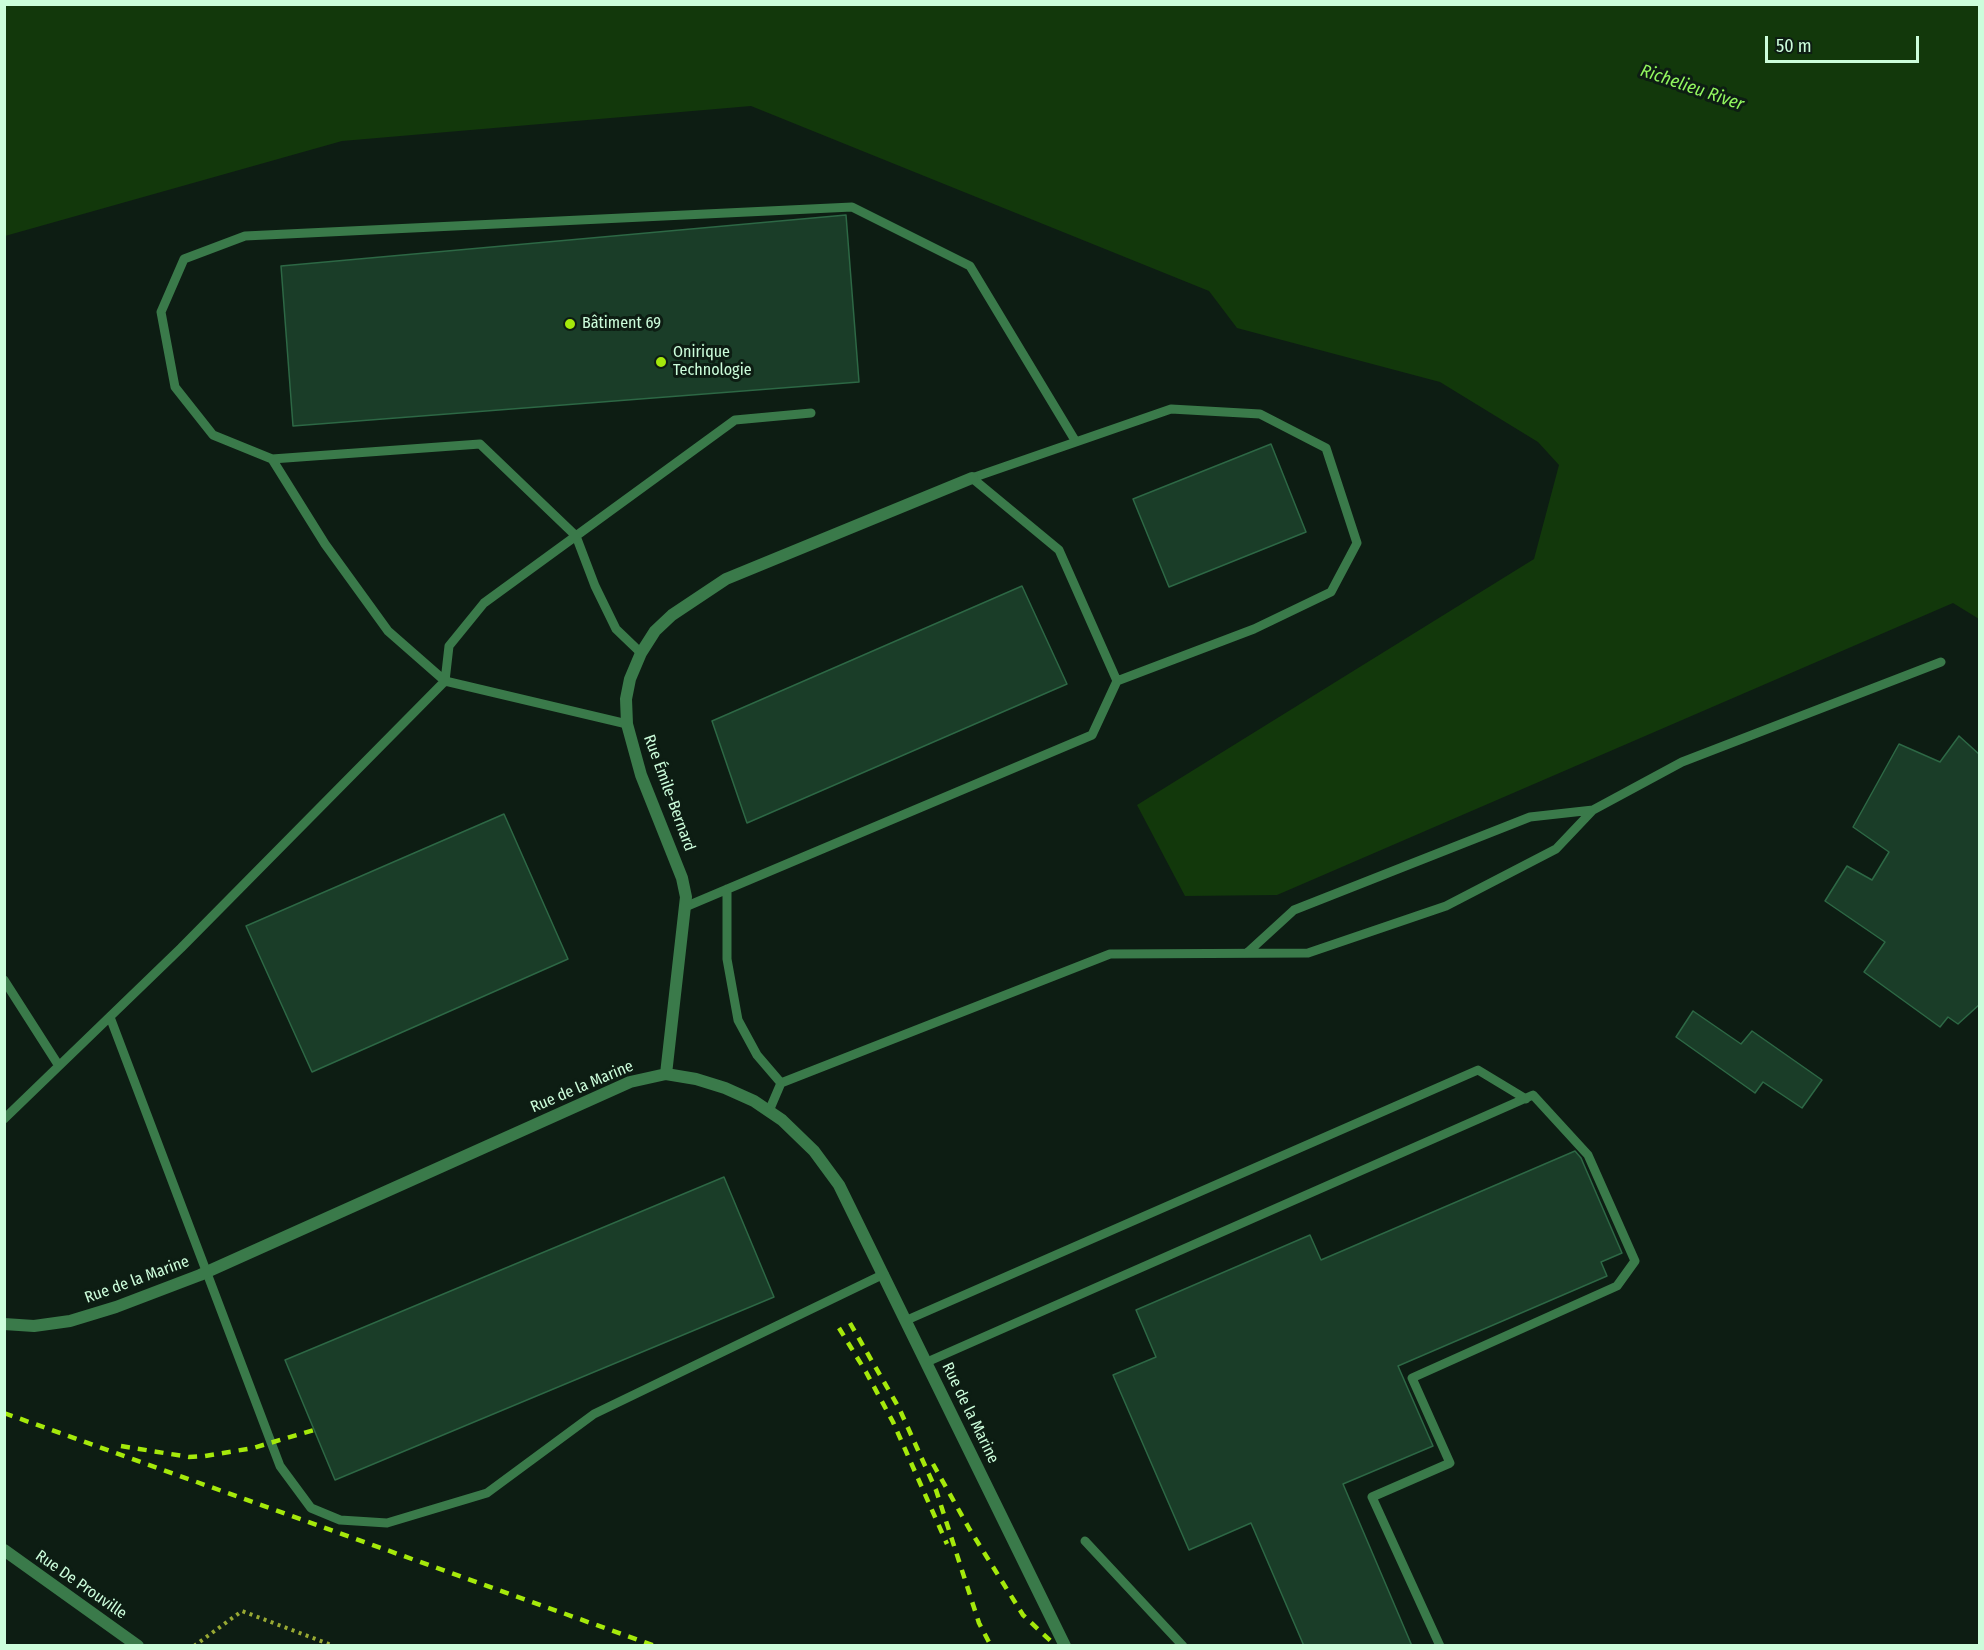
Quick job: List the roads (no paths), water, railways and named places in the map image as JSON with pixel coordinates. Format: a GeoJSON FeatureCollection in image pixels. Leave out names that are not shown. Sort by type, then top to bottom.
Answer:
{"type":"FeatureCollection","features":[{"type":"Feature","properties":{"kind":"street","name":"Rue Émile-Bernard"},"geometry":{"type":"LineString","coordinates":[[666,1074],[686,897],[682,878],[641,775],[627,724],[626,699],[630,679],[641,653],[655,631],[672,615],[726,579],[972,478]]}},
{"type":"Feature","properties":{"kind":"street","name":"Rue de la Marine"},"geometry":{"type":"LineString","coordinates":[[4,1324],[34,1326],[69,1321],[116,1307],[208,1272],[630,1082],[666,1074],[696,1079],[725,1088],[754,1101],[782,1120],[814,1151],[839,1185],[1065,1646]]}},
{"type":"Feature","properties":{"kind":"street","name":"Rue De Prouville"},"geometry":{"type":"LineString","coordinates":[[4,1551],[138,1646]]}},
{"type":"Feature","properties":{"kind":"lane"},"geometry":{"type":"LineString","coordinates":[[641,653],[616,629],[595,586],[576,536],[480,444],[272,459],[213,435],[175,387],[161,312],[184,259],[245,236],[852,207],[970,266],[1076,442]]}},
{"type":"Feature","properties":{"kind":"lane"},"geometry":{"type":"LineString","coordinates":[[685,906],[1092,735],[1117,681],[1254,629],[1331,592],[1357,543],[1326,448],[1260,414],[1171,409],[972,478]]}},
{"type":"Feature","properties":{"kind":"lane"},"geometry":{"type":"LineString","coordinates":[[4,1119],[189,940],[445,681],[449,646],[484,603],[735,420],[811,413]]}},
{"type":"Feature","properties":{"kind":"lane"},"geometry":{"type":"LineString","coordinates":[[272,459],[325,544],[388,632],[445,681],[627,724]]}},
{"type":"Feature","properties":{"kind":"lane"},"geometry":{"type":"LineString","coordinates":[[972,478],[1059,550],[1117,681]]}},
{"type":"Feature","properties":{"kind":"lane"},"geometry":{"type":"LineString","coordinates":[[769,1111],[781,1083],[1110,954],[1308,953],[1446,906],[1556,849],[1593,810],[1682,762],[1941,662]]}},
{"type":"Feature","properties":{"kind":"lane"},"geometry":{"type":"LineString","coordinates":[[1247,953],[1294,910],[1530,817],[1593,810]]}},
{"type":"Feature","properties":{"kind":"lane"},"geometry":{"type":"LineString","coordinates":[[727,889],[727,959],[738,1020],[757,1055],[781,1083]]}},
{"type":"Feature","properties":{"kind":"lane"},"geometry":{"type":"LineString","coordinates":[[4,981],[59,1066]]}},
{"type":"Feature","properties":{"kind":"lane"},"geometry":{"type":"LineString","coordinates":[[110,1017],[280,1466],[311,1508],[340,1520],[387,1523],[487,1493],[594,1414],[884,1274]]}},
{"type":"Feature","properties":{"kind":"lane"},"geometry":{"type":"LineString","coordinates":[[907,1320],[1478,1070],[1526,1099]]}},
{"type":"Feature","properties":{"kind":"lane"},"geometry":{"type":"LineString","coordinates":[[927,1362],[1533,1095],[1588,1155],[1635,1261],[1617,1286],[1412,1378],[1450,1463],[1372,1497],[1440,1646]]}},
{"type":"Feature","properties":{"kind":"lane"},"geometry":{"type":"LineString","coordinates":[[1085,1541],[1184,1646]]}},
{"type":"Feature","properties":{"kind":"water","name":"Richelieu River"},"geometry":{"type":"Polygon","coordinates":[[[5,4],[1979,5],[1979,619],[1953,603],[1277,895],[1185,896],[1137,805],[1534,559],[1559,465],[1538,442],[1440,382],[1237,328],[1209,291],[751,106],[342,141],[5,236],[5,4]]]}},
{"type":"Feature","properties":{"kind":"railway"},"geometry":{"type":"LineString","coordinates":[[850,1323],[899,1408],[936,1490],[979,1623],[991,1646]]}},
{"type":"Feature","properties":{"kind":"railway"},"geometry":{"type":"LineString","coordinates":[[839,1328],[893,1422],[947,1544]]}},
{"type":"Feature","properties":{"kind":"railway"},"geometry":{"type":"LineString","coordinates":[[4,1413],[655,1646]]}},
{"type":"Feature","properties":{"kind":"railway"},"geometry":{"type":"LineString","coordinates":[[121,1446],[189,1457],[205,1456],[253,1448],[314,1430]]}},
{"type":"Feature","properties":{"kind":"railway"},"geometry":{"type":"LineString","coordinates":[[933,1464],[970,1530],[1023,1615],[1056,1646]]}},
{"type":"Feature","properties":{"kind":"place","name":"Bâtiment 69"},"geometry":{"type":"Point","coordinates":[570,324]}},
{"type":"Feature","properties":{"kind":"place","name":"Onirique Technologie"},"geometry":{"type":"Point","coordinates":[661,362]}}]}
